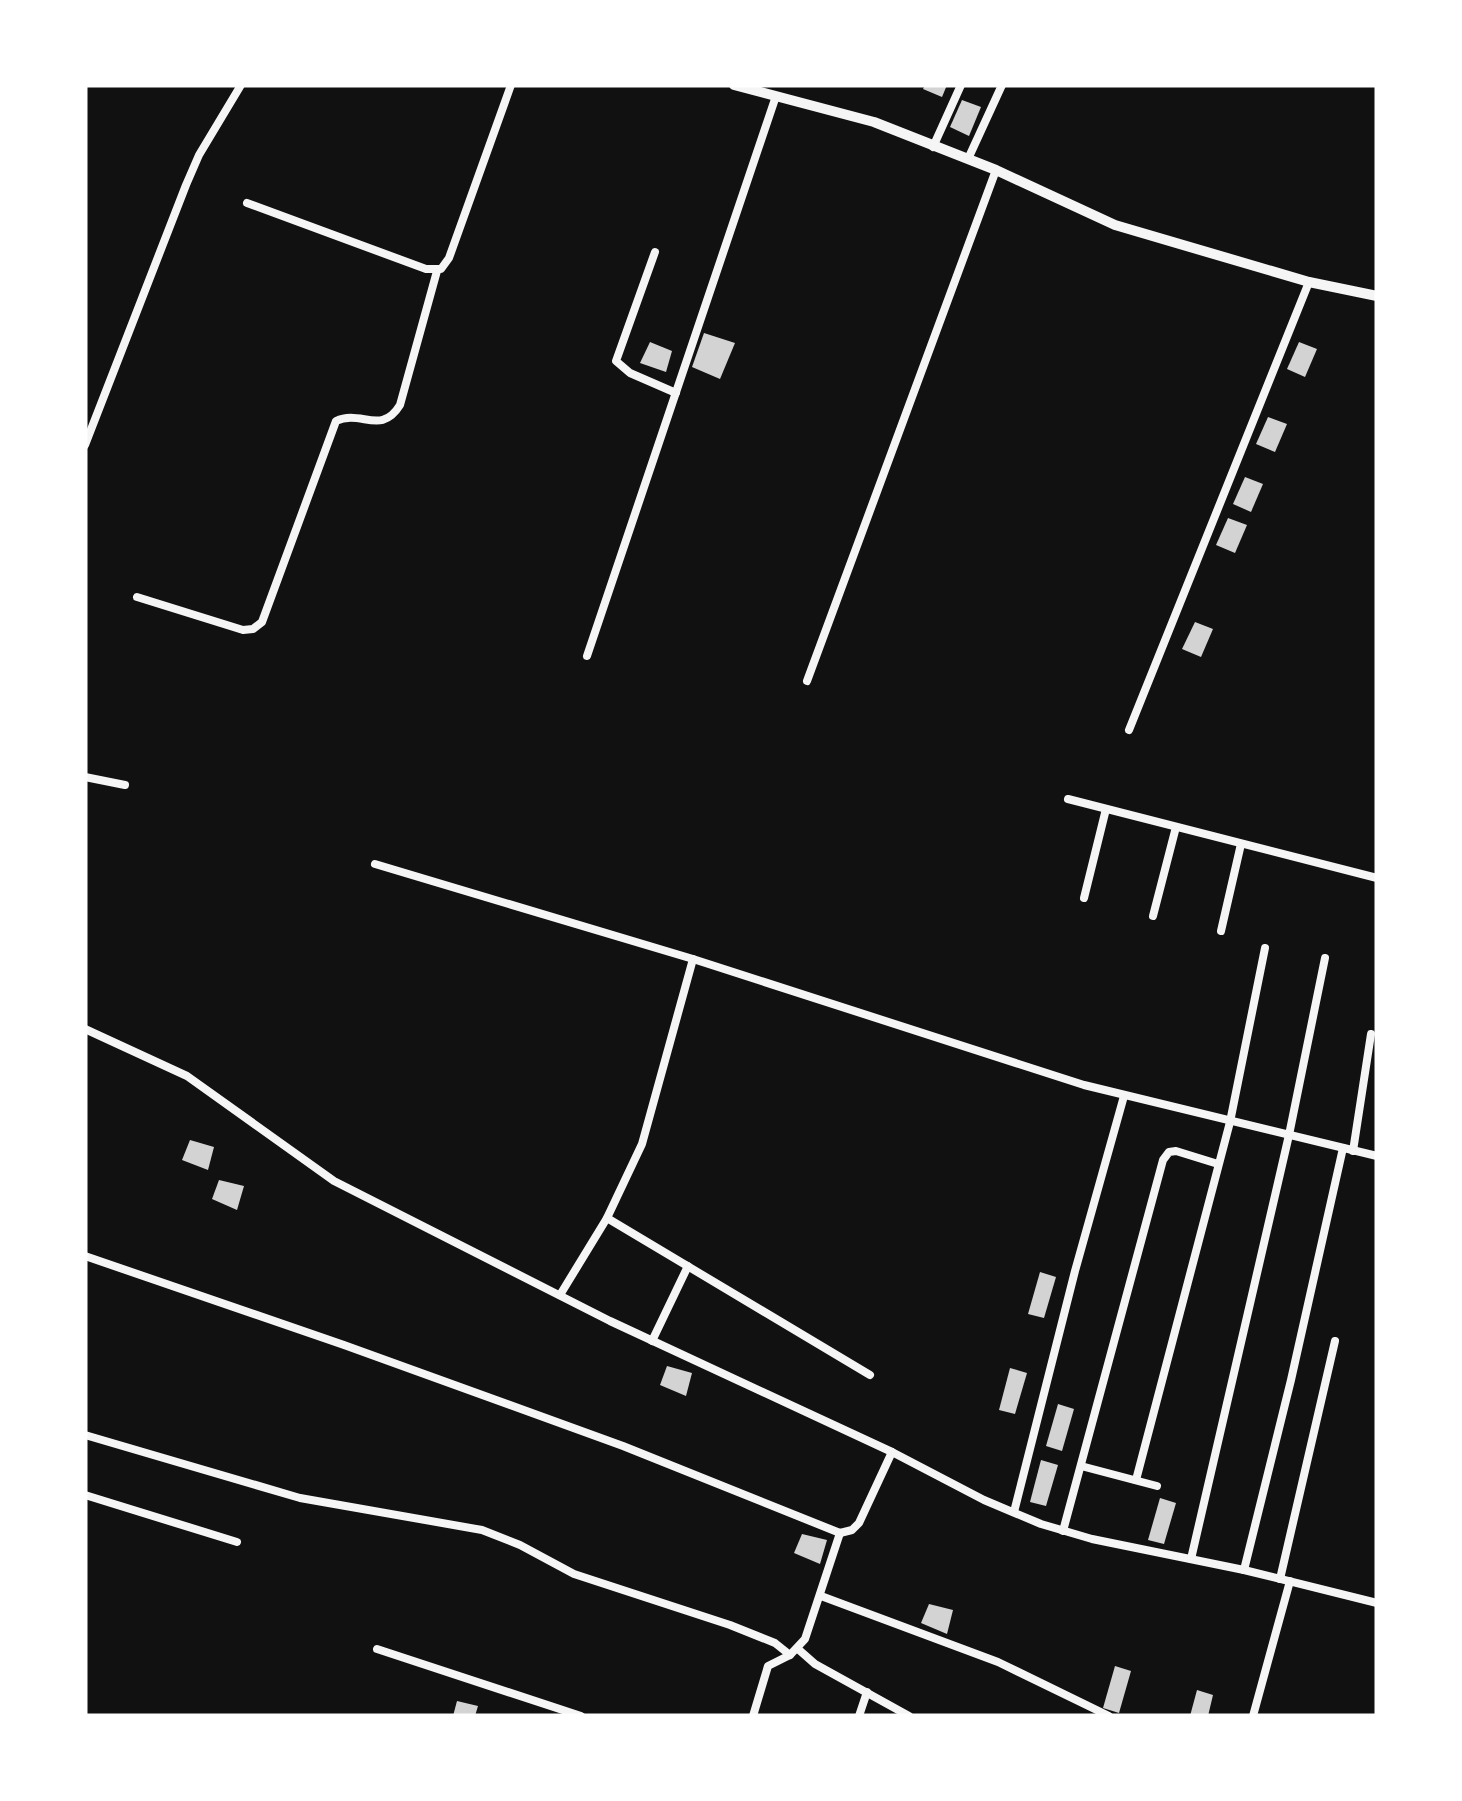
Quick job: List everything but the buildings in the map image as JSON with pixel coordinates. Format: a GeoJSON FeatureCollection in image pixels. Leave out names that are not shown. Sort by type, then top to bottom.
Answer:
{"type":"FeatureCollection","features":[{"type":"Feature","properties":{"kind":"street"},"geometry":{"type":"LineString","coordinates":[[85,446],[192,170],[241,85]]}},
{"type":"Feature","properties":{"kind":"street"},"geometry":{"type":"LineString","coordinates":[[138,596],[243,630],[254,629],[262,622],[336,421],[348,416],[382,421],[394,414],[400,404],[437,271],[450,258],[510,85]]}},
{"type":"Feature","properties":{"kind":"street"},"geometry":{"type":"LineString","coordinates":[[734,85],[874,122],[996,170],[1114,225],[1308,282],[1377,296]]}},
{"type":"Feature","properties":{"kind":"street"},"geometry":{"type":"LineString","coordinates":[[932,147],[960,85]]}},
{"type":"Feature","properties":{"kind":"street"},"geometry":{"type":"LineString","coordinates":[[968,159],[1002,85]]}},
{"type":"Feature","properties":{"kind":"street"},"geometry":{"type":"LineString","coordinates":[[587,656],[776,96]]}},
{"type":"Feature","properties":{"kind":"street"},"geometry":{"type":"LineString","coordinates":[[806,681],[996,170]]}},
{"type":"Feature","properties":{"kind":"street"},"geometry":{"type":"LineString","coordinates":[[248,203],[437,271]]}},
{"type":"Feature","properties":{"kind":"street"},"geometry":{"type":"LineString","coordinates":[[655,252],[616,361],[676,394]]}},
{"type":"Feature","properties":{"kind":"street"},"geometry":{"type":"LineString","coordinates":[[1129,730],[1308,282]]}},
{"type":"Feature","properties":{"kind":"street"},"geometry":{"type":"LineString","coordinates":[[85,777],[125,786]]}},
{"type":"Feature","properties":{"kind":"street"},"geometry":{"type":"LineString","coordinates":[[1068,800],[1377,878]]}},
{"type":"Feature","properties":{"kind":"street"},"geometry":{"type":"LineString","coordinates":[[1084,898],[1106,809]]}},
{"type":"Feature","properties":{"kind":"street"},"geometry":{"type":"LineString","coordinates":[[1153,916],[1176,827]]}},
{"type":"Feature","properties":{"kind":"street"},"geometry":{"type":"LineString","coordinates":[[1222,931],[1242,844]]}},
{"type":"Feature","properties":{"kind":"street"},"geometry":{"type":"LineString","coordinates":[[375,864],[1124,1096],[1377,1156]]}},
{"type":"Feature","properties":{"kind":"street"},"geometry":{"type":"LineString","coordinates":[[1136,1480],[1230,1122],[1265,948]]}},
{"type":"Feature","properties":{"kind":"street"},"geometry":{"type":"LineString","coordinates":[[1191,1560],[1326,958]]}},
{"type":"Feature","properties":{"kind":"street"},"geometry":{"type":"LineString","coordinates":[[560,1295],[607,1218],[642,1144],[693,960]]}},
{"type":"Feature","properties":{"kind":"street"},"geometry":{"type":"LineString","coordinates":[[85,1029],[187,1076],[334,1181],[652,1341],[1014,1512],[1062,1531],[1244,1570],[1377,1604]]}},
{"type":"Feature","properties":{"kind":"street"},"geometry":{"type":"LineString","coordinates":[[1244,1570],[1348,1149],[1371,1034]]}},
{"type":"Feature","properties":{"kind":"street"},"geometry":{"type":"LineString","coordinates":[[1014,1512],[1074,1271],[1124,1096]]}},
{"type":"Feature","properties":{"kind":"street"},"geometry":{"type":"LineString","coordinates":[[1062,1531],[1165,1155],[1176,1151],[1218,1164]]}},
{"type":"Feature","properties":{"kind":"street"},"geometry":{"type":"LineString","coordinates":[[607,1218],[870,1375]]}},
{"type":"Feature","properties":{"kind":"street"},"geometry":{"type":"LineString","coordinates":[[85,1256],[344,1344],[587,1433],[840,1533],[859,1523],[892,1452]]}},
{"type":"Feature","properties":{"kind":"street"},"geometry":{"type":"LineString","coordinates":[[652,1341],[688,1266]]}},
{"type":"Feature","properties":{"kind":"street"},"geometry":{"type":"LineString","coordinates":[[1253,1716],[1335,1341]]}},
{"type":"Feature","properties":{"kind":"street"},"geometry":{"type":"LineString","coordinates":[[85,1435],[300,1498],[482,1530],[574,1574],[774,1643],[909,1716]]}},
{"type":"Feature","properties":{"kind":"street"},"geometry":{"type":"LineString","coordinates":[[1081,1466],[1157,1486]]}},
{"type":"Feature","properties":{"kind":"street"},"geometry":{"type":"LineString","coordinates":[[85,1494],[237,1542]]}},
{"type":"Feature","properties":{"kind":"street"},"geometry":{"type":"LineString","coordinates":[[753,1716],[768,1666],[794,1652],[821,1596],[840,1533]]}},
{"type":"Feature","properties":{"kind":"street"},"geometry":{"type":"LineString","coordinates":[[821,1596],[998,1662],[1110,1716]]}},
{"type":"Feature","properties":{"kind":"street"},"geometry":{"type":"LineString","coordinates":[[377,1649],[581,1716]]}},
{"type":"Feature","properties":{"kind":"street"},"geometry":{"type":"LineString","coordinates":[[859,1716],[866,1692]]}}]}
